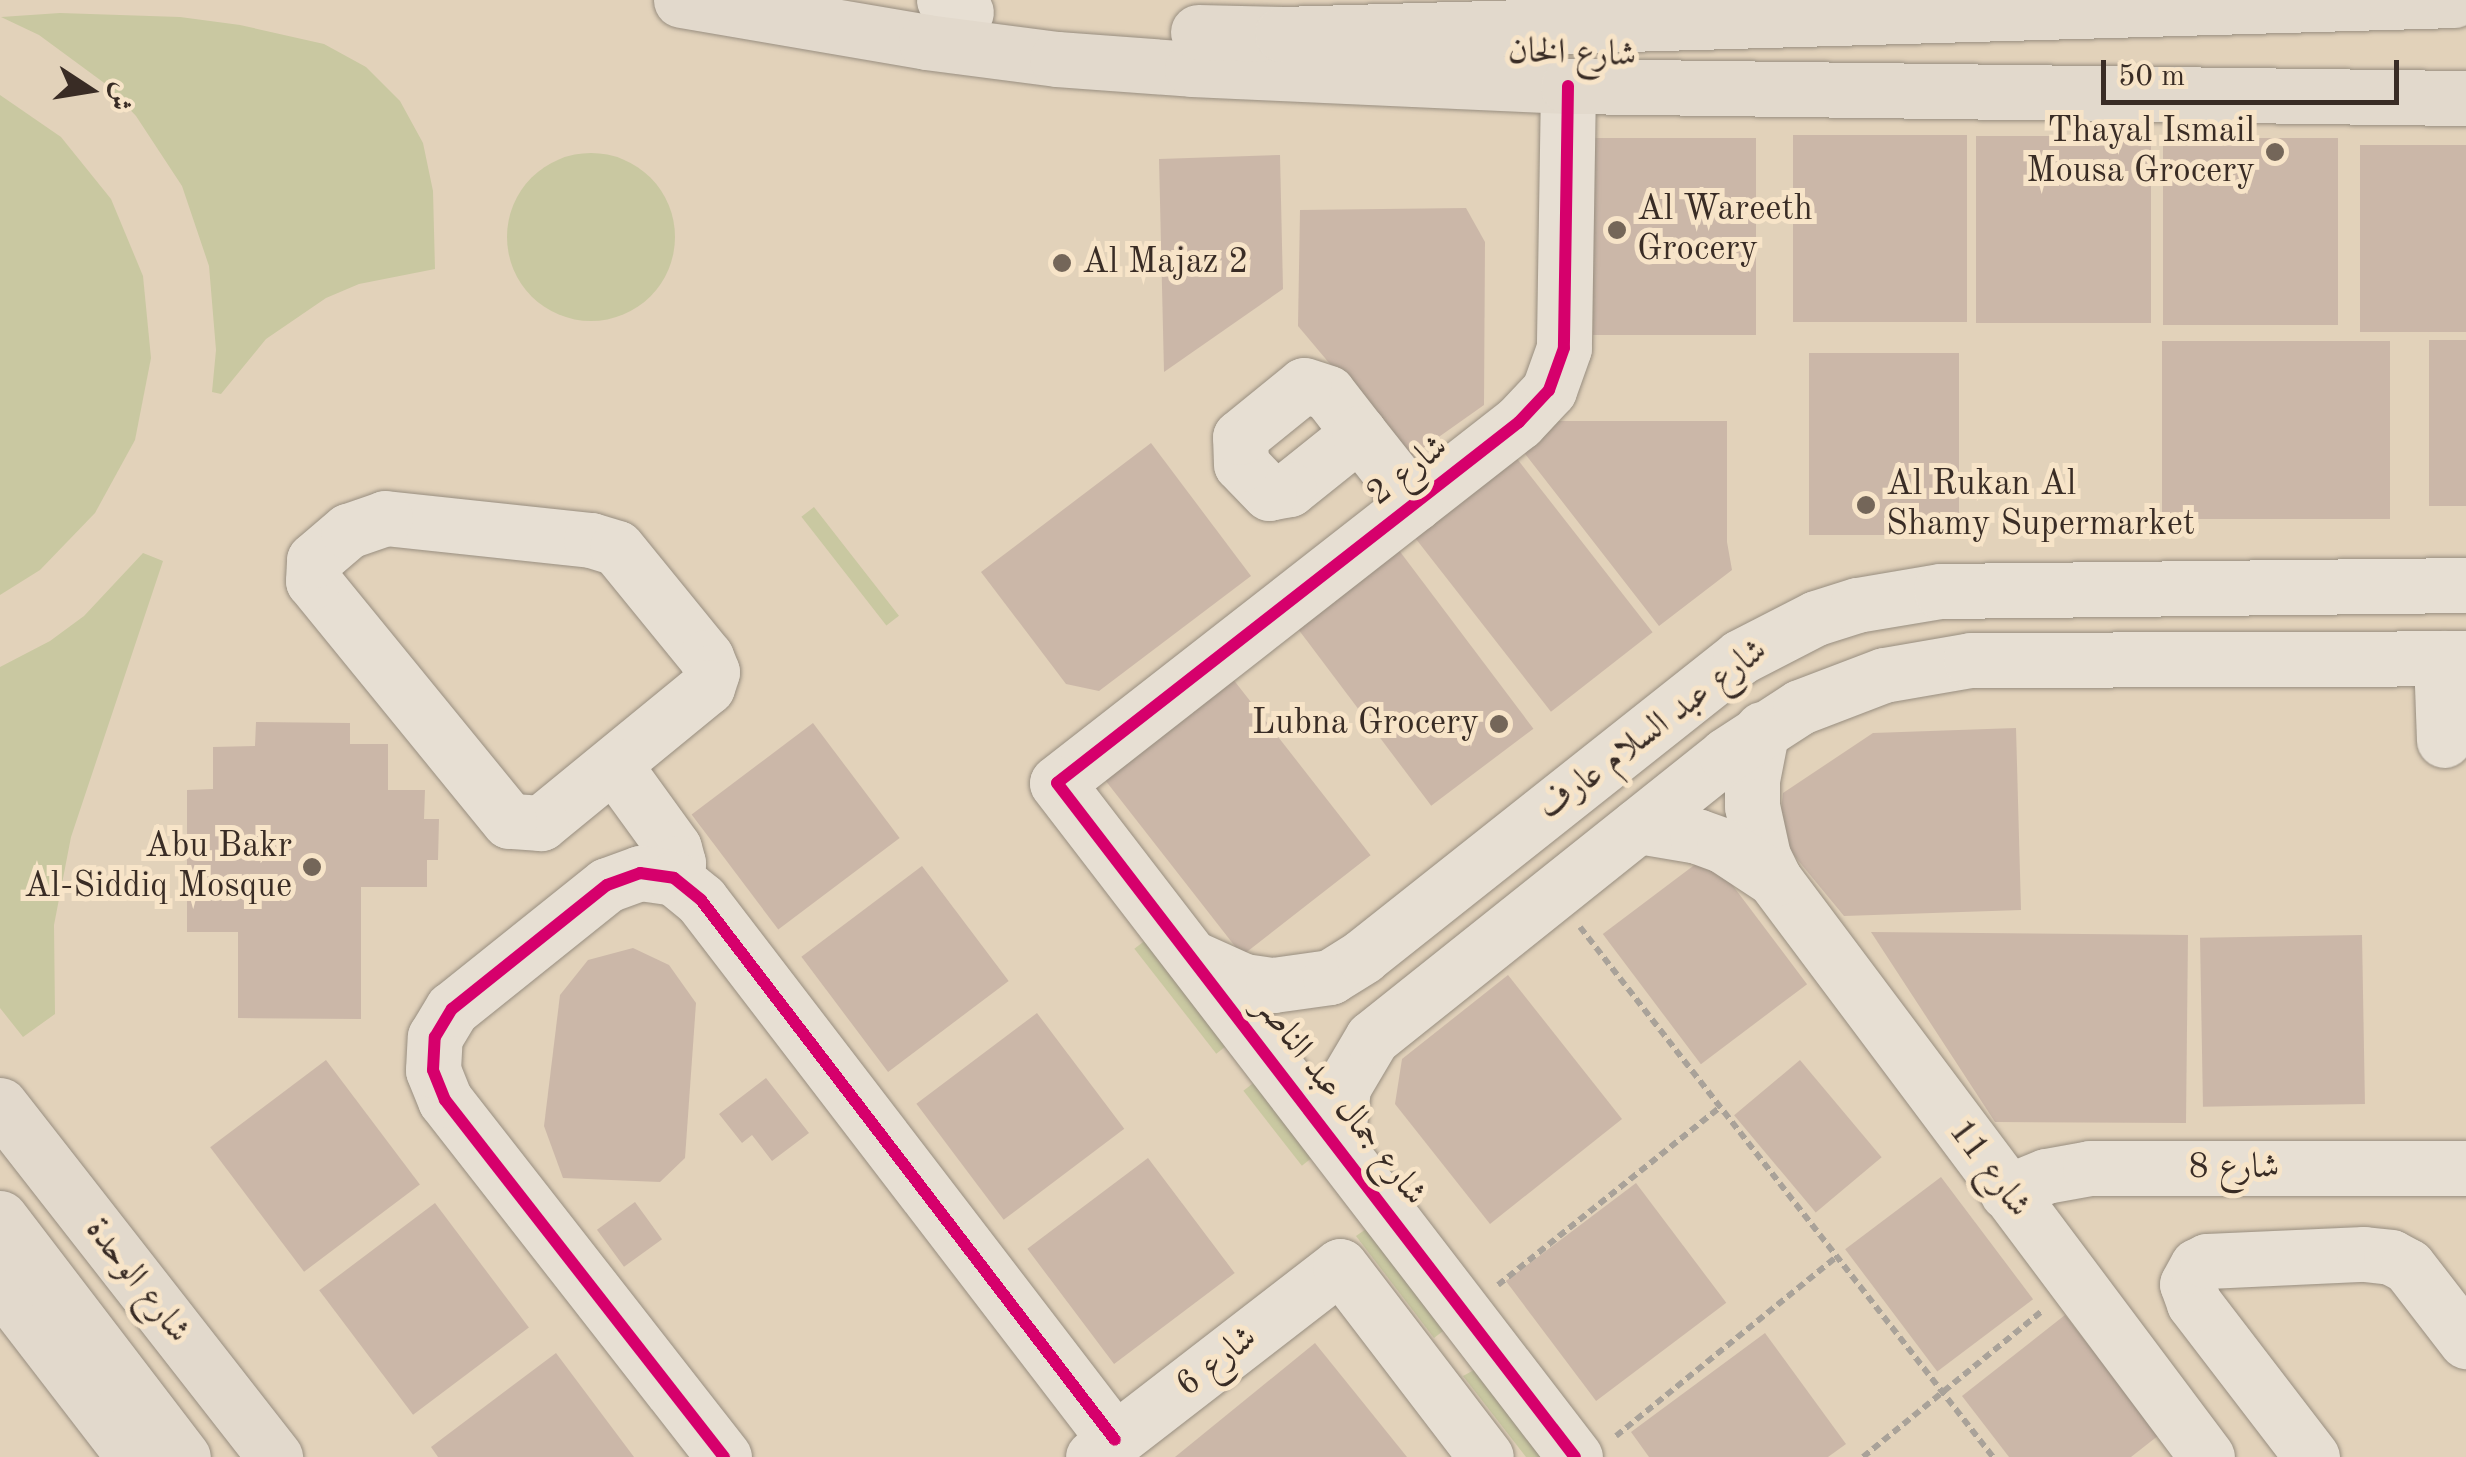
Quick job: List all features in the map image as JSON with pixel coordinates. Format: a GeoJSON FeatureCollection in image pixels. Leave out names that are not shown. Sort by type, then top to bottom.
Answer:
{"type":"FeatureCollection","features":[{"type":"Feature","properties":{"kind":"main road","name":"شارع الخان"},"geometry":{"type":"LineString","coordinates":[[681,0],[1057,60],[1568,86],[2466,98]]}},
{"type":"Feature","properties":{"kind":"main road","name":"شارع الخان"},"geometry":{"type":"LineString","coordinates":[[870,0],[955,6],[1060,23],[2454,0]]}},
{"type":"Feature","properties":{"kind":"main road","name":"شارع الوحدة"},"geometry":{"type":"LineString","coordinates":[[0,1105],[274,1457]]}},
{"type":"Feature","properties":{"kind":"main road","name":"شارع الوحدة"},"geometry":{"type":"LineString","coordinates":[[0,1218],[182,1457]]}},
{"type":"Feature","properties":{"kind":"main road"},"geometry":{"type":"LineString","coordinates":[[0,1283],[134,1457]]}},
{"type":"Feature","properties":{"kind":"street","name":"شارع 2"},"geometry":{"type":"LineString","coordinates":[[1057,783],[1536,408],[1558,370],[1566,326],[1568,86]]}},
{"type":"Feature","properties":{"kind":"street"},"geometry":{"type":"LineString","coordinates":[[1359,433],[1415,504]]}},
{"type":"Feature","properties":{"kind":"street"},"geometry":{"type":"LineString","coordinates":[[385,518],[590,540],[616,548],[706,657],[712,672],[702,694],[614,765],[541,823],[508,821],[317,588],[311,574],[314,560],[348,530],[385,518]]}},
{"type":"Feature","properties":{"kind":"street","name":"شارع عبد السلام عارف"},"geometry":{"type":"LineString","coordinates":[[1191,957],[1216,972],[1273,985],[1330,976],[1364,956],[1740,658],[1777,636],[1856,605],[1941,592],[2466,585]]}},
{"type":"Feature","properties":{"kind":"street"},"geometry":{"type":"LineString","coordinates":[[2180,660],[2172,655],[2167,638],[2179,624],[2292,611],[2339,586]]}},
{"type":"Feature","properties":{"kind":"street"},"geometry":{"type":"LineString","coordinates":[[2444,740],[2454,658]]}},
{"type":"Feature","properties":{"kind":"street","name":"شارع عبد السلام عارف"},"geometry":{"type":"LineString","coordinates":[[1336,1146],[1343,1087],[1372,1038],[1762,729],[1841,690],[1927,666],[1986,660],[2454,658]]}},
{"type":"Feature","properties":{"kind":"street","name":"شارع 11"},"geometry":{"type":"LineString","coordinates":[[1762,729],[1752,780],[1752,806],[1763,856],[1774,879],[2207,1457]]}},
{"type":"Feature","properties":{"kind":"street"},"geometry":{"type":"LineString","coordinates":[[1507,932],[1487,926],[1480,906],[1484,896],[1598,799],[1614,776],[1622,750]]}},
{"type":"Feature","properties":{"kind":"street"},"geometry":{"type":"LineString","coordinates":[[614,765],[674,848],[678,863],[674,878]]}},
{"type":"Feature","properties":{"kind":"street","name":"شارع جمال عبد الناصر"},"geometry":{"type":"LineString","coordinates":[[1057,783],[1464,1312],[1590,1451]]}},
{"type":"Feature","properties":{"kind":"street","name":"شارع 11"},"geometry":{"type":"LineString","coordinates":[[1638,826],[1710,841],[1774,879]]}},
{"type":"Feature","properties":{"kind":"street"},"geometry":{"type":"LineString","coordinates":[[724,1457],[445,1100],[433,1070],[435,1037],[452,1009],[622,876],[657,873],[674,878],[701,900],[1104,1448]]}},
{"type":"Feature","properties":{"kind":"street","name":"شارع 8"},"geometry":{"type":"LineString","coordinates":[[2007,1192],[2046,1176],[2090,1168],[2465,1171]]}},
{"type":"Feature","properties":{"kind":"street"},"geometry":{"type":"LineString","coordinates":[[2312,1457],[2194,1304],[2187,1284],[2197,1266],[2216,1260],[2364,1254],[2391,1258],[2408,1266],[2466,1341]]}},
{"type":"Feature","properties":{"kind":"street","name":"شارع 6"},"geometry":{"type":"LineString","coordinates":[[1104,1448],[1340,1266],[1486,1457]]}},
{"type":"Feature","properties":{"kind":"path"},"geometry":{"type":"LineString","coordinates":[[1554,894],[1993,1457]]}},
{"type":"Feature","properties":{"kind":"path"},"geometry":{"type":"LineString","coordinates":[[1464,1312],[1719,1108]]}},
{"type":"Feature","properties":{"kind":"path"},"geometry":{"type":"LineString","coordinates":[[1590,1451],[1836,1258]]}},
{"type":"Feature","properties":{"kind":"path"},"geometry":{"type":"LineString","coordinates":[[1863,1457],[2075,1284]]}},
{"type":"Feature","properties":{"kind":"green space"},"geometry":{"type":"Polygon","coordinates":[[[60,13],[180,17],[240,25],[324,44],[366,67],[400,101],[423,143],[433,191],[435,269],[359,284],[326,298],[266,339],[221,394],[212,392],[216,350],[209,266],[182,186],[136,116],[107,85],[39,35],[1,17],[60,13]]]}},
{"type":"Feature","properties":{"kind":"green space"},"geometry":{"type":"Polygon","coordinates":[[[0,95],[61,137],[111,199],[143,276],[151,358],[135,440],[95,513],[40,570],[0,595],[0,95]]]}},
{"type":"Feature","properties":{"kind":"green space"},"geometry":{"type":"Polygon","coordinates":[[[591,153],[623,159],[651,177],[669,205],[675,237],[669,269],[651,297],[623,315],[591,321],[559,315],[531,297],[513,269],[507,237],[513,205],[531,177],[559,159],[591,153]]]}},
{"type":"Feature","properties":{"kind":"green space"},"geometry":{"type":"Polygon","coordinates":[[[814,507],[899,616],[886,626],[801,517],[814,507]]]}},
{"type":"Feature","properties":{"kind":"green space"},"geometry":{"type":"Polygon","coordinates":[[[143,553],[163,561],[71,837],[54,925],[55,1014],[23,1037],[0,1008],[0,667],[50,641],[84,616],[143,553]]]}},
{"type":"Feature","properties":{"kind":"green space"},"geometry":{"type":"Polygon","coordinates":[[[1147,939],[1229,1044],[1216,1054],[1134,949],[1147,939]]]}},
{"type":"Feature","properties":{"kind":"green space"},"geometry":{"type":"Polygon","coordinates":[[[1256,1081],[1314,1156],[1302,1166],[1243,1091],[1256,1081]]]}},
{"type":"Feature","properties":{"kind":"green space"},"geometry":{"type":"Polygon","coordinates":[[[1369,1227],[1443,1331],[1434,1338],[1356,1236],[1369,1227]]]}},
{"type":"Feature","properties":{"kind":"green space"},"geometry":{"type":"Polygon","coordinates":[[[1474,1370],[1546,1457],[1526,1457],[1463,1376],[1474,1370]]]}},
{"type":"Feature","properties":{"kind":"building"},"geometry":{"type":"Polygon","coordinates":[[[1793,135],[1967,135],[1967,322],[1793,322],[1793,135]]]}},
{"type":"Feature","properties":{"kind":"building"},"geometry":{"type":"Polygon","coordinates":[[[1976,136],[2151,136],[2151,323],[1976,323],[1976,136]]]}},
{"type":"Feature","properties":{"kind":"building"},"geometry":{"type":"Polygon","coordinates":[[[1593,138],[1756,138],[1756,335],[1593,335],[1593,138]]]}},
{"type":"Feature","properties":{"kind":"building"},"geometry":{"type":"Polygon","coordinates":[[[2163,138],[2338,138],[2338,325],[2163,325],[2163,138]]]}},
{"type":"Feature","properties":{"kind":"building"},"geometry":{"type":"Polygon","coordinates":[[[2360,145],[2466,145],[2466,332],[2360,332],[2360,145]]]}},
{"type":"Feature","properties":{"kind":"building"},"geometry":{"type":"Polygon","coordinates":[[[1280,155],[1283,289],[1164,372],[1159,159],[1280,155]]]}},
{"type":"Feature","properties":{"kind":"building"},"geometry":{"type":"Polygon","coordinates":[[[1466,208],[1485,242],[1484,405],[1409,458],[1298,326],[1300,210],[1466,208]]]}},
{"type":"Feature","properties":{"kind":"building"},"geometry":{"type":"Polygon","coordinates":[[[2429,340],[2466,340],[2466,506],[2429,506],[2429,340]]]}},
{"type":"Feature","properties":{"kind":"building"},"geometry":{"type":"Polygon","coordinates":[[[2162,341],[2390,341],[2390,519],[2162,519],[2162,341]]]}},
{"type":"Feature","properties":{"kind":"building"},"geometry":{"type":"Polygon","coordinates":[[[1809,353],[1959,353],[1959,535],[1809,535],[1809,353]]]}},
{"type":"Feature","properties":{"kind":"building"},"geometry":{"type":"Polygon","coordinates":[[[1542,421],[1727,421],[1727,542],[1732,570],[1659,626],[1519,446],[1542,421]]]}},
{"type":"Feature","properties":{"kind":"building"},"geometry":{"type":"Polygon","coordinates":[[[1151,443],[1251,576],[1099,691],[1066,684],[981,572],[1151,443]]]}},
{"type":"Feature","properties":{"kind":"building"},"geometry":{"type":"Polygon","coordinates":[[[1511,451],[1653,632],[1551,712],[1409,530],[1511,451]]]}},
{"type":"Feature","properties":{"kind":"building"},"geometry":{"type":"Polygon","coordinates":[[[1392,541],[1533,729],[1431,806],[1290,618],[1392,541]]]}},
{"type":"Feature","properties":{"kind":"building"},"geometry":{"type":"Polygon","coordinates":[[[1229,674],[1371,855],[1242,956],[1101,774],[1229,674]]]}},
{"type":"Feature","properties":{"kind":"building"},"geometry":{"type":"Polygon","coordinates":[[[256,722],[350,723],[350,744],[388,744],[388,790],[425,790],[424,819],[439,819],[438,860],[427,860],[427,887],[361,887],[361,1019],[238,1018],[238,932],[187,932],[187,790],[213,789],[213,747],[255,746],[256,722]]]}},
{"type":"Feature","properties":{"kind":"building"},"geometry":{"type":"Polygon","coordinates":[[[813,723],[900,838],[778,929],[692,814],[813,723]]]}},
{"type":"Feature","properties":{"kind":"building"},"geometry":{"type":"Polygon","coordinates":[[[2016,728],[2021,910],[1844,916],[1778,836],[1783,793],[1873,733],[2016,728]]]}},
{"type":"Feature","properties":{"kind":"building"},"geometry":{"type":"Polygon","coordinates":[[[1709,854],[1807,984],[1701,1064],[1603,934],[1709,854]]]}},
{"type":"Feature","properties":{"kind":"building"},"geometry":{"type":"Polygon","coordinates":[[[922,866],[1009,981],[888,1072],[801,957],[922,866]]]}},
{"type":"Feature","properties":{"kind":"building"},"geometry":{"type":"Polygon","coordinates":[[[1871,932],[2188,935],[2186,1123],[1995,1122],[1871,932]]]}},
{"type":"Feature","properties":{"kind":"building"},"geometry":{"type":"Polygon","coordinates":[[[2362,935],[2365,1104],[2203,1107],[2200,938],[2362,935]]]}},
{"type":"Feature","properties":{"kind":"building"},"geometry":{"type":"Polygon","coordinates":[[[633,948],[669,965],[696,1003],[685,1158],[660,1182],[563,1178],[544,1126],[560,995],[588,960],[633,948]]]}},
{"type":"Feature","properties":{"kind":"building"},"geometry":{"type":"Polygon","coordinates":[[[1508,975],[1622,1119],[1490,1224],[1395,1104],[1402,1059],[1508,975]]]}},
{"type":"Feature","properties":{"kind":"building"},"geometry":{"type":"Polygon","coordinates":[[[1037,1013],[1124,1129],[1004,1220],[916,1104],[1037,1013]]]}},
{"type":"Feature","properties":{"kind":"building"},"geometry":{"type":"Polygon","coordinates":[[[326,1060],[420,1185],[304,1272],[210,1147],[326,1060]]]}},
{"type":"Feature","properties":{"kind":"building"},"geometry":{"type":"Polygon","coordinates":[[[1800,1060],[1882,1157],[1816,1213],[1734,1115],[1800,1060]]]}},
{"type":"Feature","properties":{"kind":"building"},"geometry":{"type":"Polygon","coordinates":[[[766,1078],[809,1133],[772,1161],[752,1135],[742,1143],[719,1114],[766,1078]]]}},
{"type":"Feature","properties":{"kind":"building"},"geometry":{"type":"Polygon","coordinates":[[[1148,1158],[1235,1273],[1114,1364],[1027,1249],[1148,1158]]]}},
{"type":"Feature","properties":{"kind":"building"},"geometry":{"type":"Polygon","coordinates":[[[1941,1177],[2033,1299],[1937,1371],[1845,1249],[1941,1177]]]}},
{"type":"Feature","properties":{"kind":"building"},"geometry":{"type":"Polygon","coordinates":[[[1636,1183],[1726,1303],[1596,1401],[1506,1281],[1636,1183]]]}},
{"type":"Feature","properties":{"kind":"building"},"geometry":{"type":"Polygon","coordinates":[[[635,1202],[662,1239],[624,1267],[597,1230],[635,1202]]]}},
{"type":"Feature","properties":{"kind":"building"},"geometry":{"type":"Polygon","coordinates":[[[435,1203],[529,1328],[413,1415],[319,1290],[435,1203]]]}},
{"type":"Feature","properties":{"kind":"building"},"geometry":{"type":"Polygon","coordinates":[[[2065,1315],[2159,1435],[2131,1457],[2009,1457],[1962,1396],[2065,1315]]]}},
{"type":"Feature","properties":{"kind":"building"},"geometry":{"type":"Polygon","coordinates":[[[1765,1333],[1846,1444],[1828,1457],[1649,1457],[1631,1432],[1765,1333]]]}},
{"type":"Feature","properties":{"kind":"building"},"geometry":{"type":"Polygon","coordinates":[[[1315,1343],[1407,1457],[1175,1457],[1315,1343]]]}},
{"type":"Feature","properties":{"kind":"building"},"geometry":{"type":"Polygon","coordinates":[[[556,1353],[634,1457],[438,1457],[431,1447],[556,1353]]]}},
{"type":"Feature","properties":{"kind":"cycle path"},"geometry":{"type":"LineString","coordinates":[[1568,86],[1564,348],[1549,390],[1519,422],[1057,783],[1575,1457]]}},
{"type":"Feature","properties":{"kind":"cycle path"},"geometry":{"type":"LineString","coordinates":[[724,1457],[445,1100],[433,1070],[435,1037],[452,1009],[607,885],[640,873],[674,878],[701,900],[1115,1440]]}},
{"type":"Feature","properties":{"kind":"place","name":"Thayal Ismail Mousa Grocery"},"geometry":{"type":"Point","coordinates":[2275,152]}},
{"type":"Feature","properties":{"kind":"place","name":"Al Wareeth Grocery"},"geometry":{"type":"Point","coordinates":[1617,230]}},
{"type":"Feature","properties":{"kind":"place","name":"Al Majaz 2"},"geometry":{"type":"Point","coordinates":[1062,263]}},
{"type":"Feature","properties":{"kind":"place","name":"Al Rukan Al Shamy Supermarket"},"geometry":{"type":"Point","coordinates":[1866,505]}},
{"type":"Feature","properties":{"kind":"place","name":"Lubna Grocery"},"geometry":{"type":"Point","coordinates":[1499,724]}},
{"type":"Feature","properties":{"kind":"place","name":"Abu Bakr Al-Siddiq Mosque"},"geometry":{"type":"Point","coordinates":[312,867]}}]}
